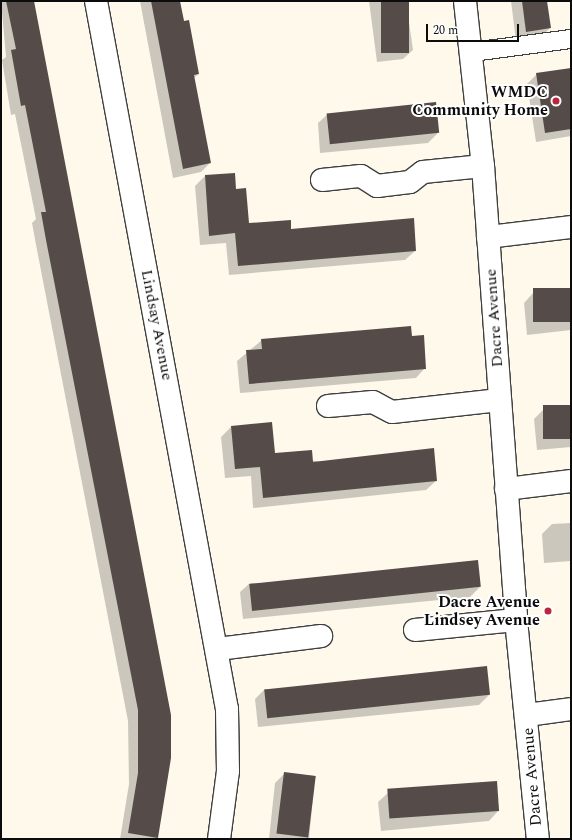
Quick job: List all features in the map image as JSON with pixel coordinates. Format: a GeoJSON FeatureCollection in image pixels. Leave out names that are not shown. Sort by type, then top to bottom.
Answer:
{"type":"FeatureCollection","features":[{"type":"Feature","properties":{"kind":"street","name":"Lindsay Avenue"},"geometry":{"type":"LineString","coordinates":[[96,1],[228,709],[228,771],[219,839]]}},
{"type":"Feature","properties":{"kind":"street","name":"Dacre Avenue"},"geometry":{"type":"LineString","coordinates":[[465,1],[472,52],[483,166],[516,620],[527,715],[538,839]]}},
{"type":"Feature","properties":{"kind":"street"},"geometry":{"type":"LineString","coordinates":[[322,180],[361,176],[377,186],[410,182],[423,172],[483,166]]}},
{"type":"Feature","properties":{"kind":"street"},"geometry":{"type":"LineString","coordinates":[[488,237],[571,227]]}},
{"type":"Feature","properties":{"kind":"street"},"geometry":{"type":"LineString","coordinates":[[328,406],[373,402],[392,412],[499,400]]}},
{"type":"Feature","properties":{"kind":"street"},"geometry":{"type":"LineString","coordinates":[[506,489],[571,481]]}},
{"type":"Feature","properties":{"kind":"street"},"geometry":{"type":"LineString","coordinates":[[415,630],[516,620]]}},
{"type":"Feature","properties":{"kind":"street"},"geometry":{"type":"LineString","coordinates":[[218,649],[321,636]]}},
{"type":"Feature","properties":{"kind":"street","name":"Dacre Avenue"},"geometry":{"type":"LineString","coordinates":[[527,715],[571,709]]}},
{"type":"Feature","properties":{"kind":"lane"},"geometry":{"type":"LineString","coordinates":[[472,52],[571,39]]}},
{"type":"Feature","properties":{"kind":"building"},"geometry":{"type":"Polygon","coordinates":[[[6,1],[34,1],[171,715],[171,758],[158,838],[128,833],[138,773],[138,710],[46,240],[41,212],[46,212],[25,105],[21,106],[11,50],[16,49],[6,1]]]}},
{"type":"Feature","properties":{"kind":"building"},"geometry":{"type":"Polygon","coordinates":[[[151,1],[180,1],[184,21],[189,20],[199,74],[194,75],[211,163],[183,169],[151,1]]]}},
{"type":"Feature","properties":{"kind":"building"},"geometry":{"type":"Polygon","coordinates":[[[381,1],[409,1],[409,53],[381,53],[381,1]]]}},
{"type":"Feature","properties":{"kind":"building"},"geometry":{"type":"Polygon","coordinates":[[[522,1],[547,1],[551,28],[526,32],[522,1]]]}},
{"type":"Feature","properties":{"kind":"building","name":"WMDC Community Home"},"geometry":{"type":"Polygon","coordinates":[[[571,68],[571,129],[545,133],[536,73],[571,68]]]}},
{"type":"Feature","properties":{"kind":"building"},"geometry":{"type":"Polygon","coordinates":[[[436,102],[439,133],[330,144],[327,113],[436,102]]]}},
{"type":"Feature","properties":{"kind":"building"},"geometry":{"type":"Polygon","coordinates":[[[235,173],[236,189],[246,188],[249,223],[291,220],[291,229],[414,218],[416,251],[238,266],[235,233],[209,236],[205,175],[235,173]]]}},
{"type":"Feature","properties":{"kind":"building"},"geometry":{"type":"Polygon","coordinates":[[[533,288],[571,288],[571,322],[533,322],[533,288]]]}},
{"type":"Feature","properties":{"kind":"building"},"geometry":{"type":"Polygon","coordinates":[[[411,326],[412,336],[424,335],[426,369],[249,384],[246,350],[262,349],[261,339],[411,326]]]}},
{"type":"Feature","properties":{"kind":"building"},"geometry":{"type":"Polygon","coordinates":[[[543,405],[571,405],[571,439],[543,439],[543,405]]]}},
{"type":"Feature","properties":{"kind":"building"},"geometry":{"type":"Polygon","coordinates":[[[272,422],[275,453],[312,450],[313,462],[434,448],[437,481],[263,498],[260,467],[235,469],[231,426],[272,422]]]}},
{"type":"Feature","properties":{"kind":"building"},"geometry":{"type":"Polygon","coordinates":[[[478,560],[481,587],[252,611],[249,584],[478,560]]]}},
{"type":"Feature","properties":{"kind":"building"},"geometry":{"type":"Polygon","coordinates":[[[487,666],[490,695],[267,718],[264,689],[487,666]]]}},
{"type":"Feature","properties":{"kind":"building"},"geometry":{"type":"Polygon","coordinates":[[[284,772],[316,776],[308,837],[276,834],[284,772]]]}},
{"type":"Feature","properties":{"kind":"building"},"geometry":{"type":"Polygon","coordinates":[[[497,781],[499,811],[389,819],[387,789],[497,781]]]}},
{"type":"Feature","properties":{"kind":"place","name":"WMDC Community Home"},"geometry":{"type":"Point","coordinates":[556,101]}},
{"type":"Feature","properties":{"kind":"place","name":"Dacre Avenue Lindsey Avenue"},"geometry":{"type":"Point","coordinates":[548,611]}}]}
